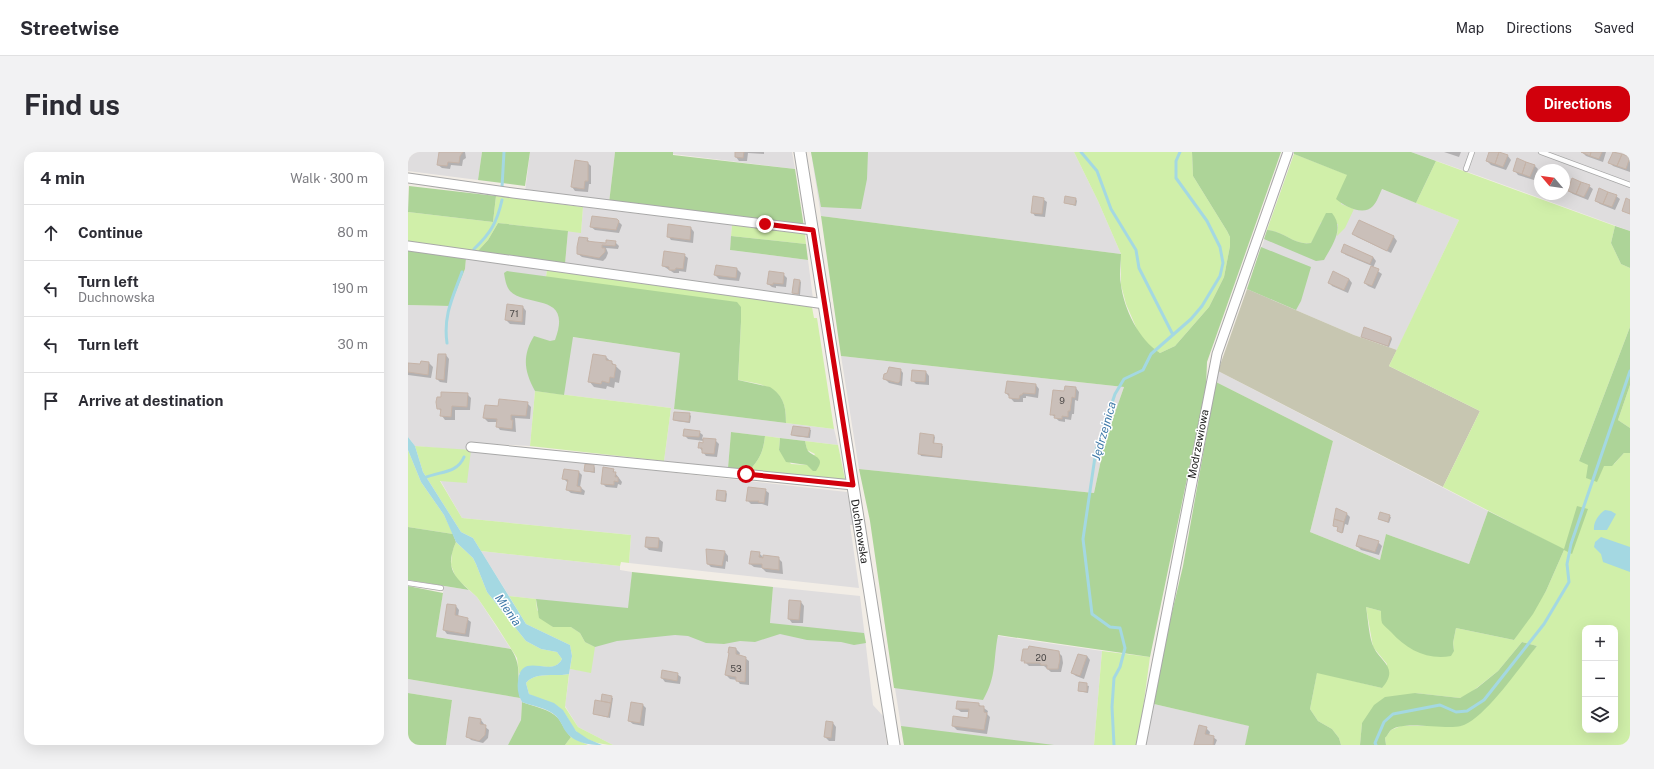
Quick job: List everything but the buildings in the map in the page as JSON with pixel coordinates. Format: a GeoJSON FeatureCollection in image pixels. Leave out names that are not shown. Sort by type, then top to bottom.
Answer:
{"type":"FeatureCollection","features":[{"type":"Feature","properties":{"kind":"street","name":"Duchnowska"},"geometry":{"type":"LineString","coordinates":[[800,152],[894,745]]}},
{"type":"Feature","properties":{"kind":"street","name":"Modrzewiowa"},"geometry":{"type":"LineString","coordinates":[[1141,745],[1216,354],[1288,152]]}},
{"type":"Feature","properties":{"kind":"street"},"geometry":{"type":"LineString","coordinates":[[408,178],[513,194],[813,230]]}},
{"type":"Feature","properties":{"kind":"street"},"geometry":{"type":"LineString","coordinates":[[408,246],[825,304]]}},
{"type":"Feature","properties":{"kind":"street"},"geometry":{"type":"LineString","coordinates":[[471,447],[853,485]]}},
{"type":"Feature","properties":{"kind":"lane"},"geometry":{"type":"LineString","coordinates":[[1466,169],[1472,152]]}},
{"type":"Feature","properties":{"kind":"lane"},"geometry":{"type":"LineString","coordinates":[[1540,152],[1630,185]]}},
{"type":"Feature","properties":{"kind":"lane"},"geometry":{"type":"LineString","coordinates":[[408,583],[441,588]]}},
{"type":"Feature","properties":{"kind":"shaded area"},"geometry":{"type":"Polygon","coordinates":[[[408,152],[482,152],[478,180],[408,171],[408,152]]]}},
{"type":"Feature","properties":{"kind":"shaded area"},"geometry":{"type":"Polygon","coordinates":[[[530,152],[615,152],[609,203],[525,192],[530,152]]]}},
{"type":"Feature","properties":{"kind":"shaded area"},"geometry":{"type":"Polygon","coordinates":[[[673,152],[792,152],[795,169],[673,154],[673,152]]]}},
{"type":"Feature","properties":{"kind":"shaded area"},"geometry":{"type":"Polygon","coordinates":[[[811,152],[1074,152],[1098,201],[1121,254],[821,216],[811,152]]]}},
{"type":"Feature","properties":{"kind":"shaded area"},"geometry":{"type":"Polygon","coordinates":[[[1411,152],[1630,152],[1630,231],[1545,200],[1570,200],[1570,164],[1534,164],[1534,196],[1411,152]]]}},
{"type":"Feature","properties":{"kind":"shaded area"},"geometry":{"type":"Polygon","coordinates":[[[1294,154],[1459,220],[1397,350],[1354,335],[1247,289],[1294,154]]]}},
{"type":"Feature","properties":{"kind":"shaded area"},"geometry":{"type":"Polygon","coordinates":[[[583,207],[732,225],[730,250],[808,260],[813,299],[565,264],[568,231],[581,232],[583,207]]]}},
{"type":"Feature","properties":{"kind":"shaded area"},"geometry":{"type":"Polygon","coordinates":[[[466,258],[547,270],[546,277],[572,337],[681,353],[674,409],[834,429],[838,445],[731,432],[728,468],[664,461],[671,408],[535,391],[530,446],[472,443],[471,450],[847,492],[854,525],[850,525],[859,588],[629,563],[631,535],[462,518],[440,480],[471,451],[415,446],[408,437],[408,305],[450,306],[465,269],[466,258]]]}},
{"type":"Feature","properties":{"kind":"shaded area"},"geometry":{"type":"Polygon","coordinates":[[[1247,289],[1354,335],[1397,350],[1389,366],[1480,411],[1443,487],[1218,371],[1247,289]]]}},
{"type":"Feature","properties":{"kind":"shaded area"},"geometry":{"type":"Polygon","coordinates":[[[841,356],[1124,387],[1105,441],[1094,493],[859,469],[841,356]]]}},
{"type":"Feature","properties":{"kind":"shaded area"},"geometry":{"type":"Polygon","coordinates":[[[1218,371],[1488,511],[1469,564],[1386,534],[1380,560],[1310,532],[1333,441],[1216,382],[1218,371]]]}},
{"type":"Feature","properties":{"kind":"shaded area"},"geometry":{"type":"Polygon","coordinates":[[[481,551],[620,566],[620,570],[632,572],[629,608],[770,623],[773,587],[860,596],[873,705],[883,716],[887,745],[613,745],[578,727],[565,706],[570,669],[591,672],[585,642],[580,633],[562,626],[553,627],[536,599],[509,596],[481,551]]]}},
{"type":"Feature","properties":{"kind":"shaded area"},"geometry":{"type":"Polygon","coordinates":[[[444,586],[469,590],[477,597],[511,649],[436,637],[444,586]]]}},
{"type":"Feature","properties":{"kind":"shaded area"},"geometry":{"type":"Polygon","coordinates":[[[884,619],[1102,651],[1094,745],[904,745],[884,619]]]}},
{"type":"Feature","properties":{"kind":"shaded area"},"geometry":{"type":"Polygon","coordinates":[[[408,679],[520,698],[522,702],[521,720],[508,745],[446,745],[452,700],[408,693],[408,679]]]}},
{"type":"Feature","properties":{"kind":"shaded area"},"geometry":{"type":"Polygon","coordinates":[[[1154,704],[1250,726],[1245,745],[1146,745],[1154,704]]]}},
{"type":"Feature","properties":{"kind":"green space"},"geometry":{"type":"Polygon","coordinates":[[[482,152],[530,152],[525,186],[478,180],[482,152]]]}},
{"type":"Feature","properties":{"kind":"green space"},"geometry":{"type":"Polygon","coordinates":[[[615,152],[673,152],[673,155],[795,169],[804,227],[609,203],[615,152]]]}},
{"type":"Feature","properties":{"kind":"green space"},"geometry":{"type":"Polygon","coordinates":[[[811,152],[868,152],[867,179],[861,209],[821,207],[811,152]]]}},
{"type":"Feature","properties":{"kind":"green space"},"geometry":{"type":"Polygon","coordinates":[[[1074,152],[1192,152],[1193,176],[1227,231],[1230,237],[1230,246],[1224,277],[1209,307],[1175,346],[1160,353],[1149,346],[1139,334],[1126,304],[1121,285],[1121,254],[1098,201],[1074,152]]]}},
{"type":"Feature","properties":{"kind":"green space"},"geometry":{"type":"Polygon","coordinates":[[[1192,152],[1281,152],[1207,362],[1206,387],[1150,657],[998,635],[993,675],[983,700],[894,688],[870,521],[859,469],[1094,493],[1105,441],[1124,387],[841,356],[821,216],[1121,254],[1120,281],[1125,304],[1139,332],[1152,347],[1160,353],[1175,346],[1209,307],[1224,277],[1230,246],[1230,237],[1227,231],[1193,176],[1192,152]]]}},
{"type":"Feature","properties":{"kind":"green space"},"geometry":{"type":"Polygon","coordinates":[[[1294,152],[1411,152],[1436,161],[1416,203],[1382,189],[1373,206],[1369,209],[1360,210],[1344,205],[1336,199],[1347,175],[1294,154],[1294,152]]]}},
{"type":"Feature","properties":{"kind":"green space"},"geometry":{"type":"Polygon","coordinates":[[[1294,154],[1348,175],[1341,204],[1354,209],[1345,228],[1337,236],[1338,224],[1321,222],[1311,243],[1299,242],[1279,233],[1267,230],[1294,154]]]}},
{"type":"Feature","properties":{"kind":"green space"},"geometry":{"type":"Polygon","coordinates":[[[1436,161],[1534,197],[1534,200],[1543,200],[1615,226],[1611,243],[1621,264],[1630,268],[1630,327],[1579,461],[1604,465],[1614,464],[1624,453],[1630,453],[1630,745],[1386,745],[1385,738],[1391,730],[1401,726],[1461,726],[1537,646],[1522,642],[1498,671],[1469,694],[1460,698],[1415,693],[1362,723],[1360,745],[1341,745],[1339,738],[1332,729],[1318,721],[1310,709],[1317,672],[1382,688],[1387,664],[1373,647],[1366,607],[1381,611],[1454,651],[1453,643],[1456,628],[1514,640],[1546,591],[1564,550],[1443,487],[1480,411],[1389,366],[1459,220],[1416,203],[1436,161]]]}},
{"type":"Feature","properties":{"kind":"green space"},"geometry":{"type":"Polygon","coordinates":[[[409,186],[496,196],[493,222],[408,212],[409,186]]]}},
{"type":"Feature","properties":{"kind":"green space"},"geometry":{"type":"Polygon","coordinates":[[[496,196],[583,207],[581,233],[498,223],[488,240],[477,252],[408,242],[408,212],[493,222],[496,196]]]}},
{"type":"Feature","properties":{"kind":"green space"},"geometry":{"type":"Polygon","coordinates":[[[1326,213],[1332,213],[1336,219],[1337,231],[1336,237],[1324,260],[1316,261],[1264,239],[1267,230],[1279,233],[1299,242],[1311,243],[1326,213]]]}},
{"type":"Feature","properties":{"kind":"green space"},"geometry":{"type":"Polygon","coordinates":[[[498,223],[568,231],[565,264],[477,252],[488,240],[498,223]]]}},
{"type":"Feature","properties":{"kind":"green space"},"geometry":{"type":"Polygon","coordinates":[[[732,225],[805,234],[806,244],[731,236],[732,225]]]}},
{"type":"Feature","properties":{"kind":"green space"},"geometry":{"type":"Polygon","coordinates":[[[1615,226],[1630,231],[1630,268],[1621,264],[1611,243],[1615,226]]]}},
{"type":"Feature","properties":{"kind":"green space"},"geometry":{"type":"Polygon","coordinates":[[[731,236],[806,244],[808,260],[730,250],[731,236]]]}},
{"type":"Feature","properties":{"kind":"green space"},"geometry":{"type":"Polygon","coordinates":[[[1261,247],[1311,267],[1301,301],[1296,310],[1247,289],[1261,247]]]}},
{"type":"Feature","properties":{"kind":"green space"},"geometry":{"type":"Polygon","coordinates":[[[408,250],[466,258],[465,269],[450,306],[408,305],[408,250]]]}},
{"type":"Feature","properties":{"kind":"green space"},"geometry":{"type":"Polygon","coordinates":[[[547,270],[812,307],[814,318],[817,318],[834,429],[786,423],[783,402],[779,395],[766,386],[738,380],[741,307],[546,277],[547,270]]]}},
{"type":"Feature","properties":{"kind":"green space"},"geometry":{"type":"Polygon","coordinates":[[[507,271],[737,302],[741,307],[738,380],[770,387],[775,390],[785,407],[786,423],[674,409],[680,353],[573,337],[564,395],[535,391],[531,384],[526,364],[526,357],[530,343],[534,336],[550,341],[555,340],[559,325],[558,314],[553,308],[546,304],[518,296],[510,291],[504,273],[507,271]]]}},
{"type":"Feature","properties":{"kind":"green space"},"geometry":{"type":"Polygon","coordinates":[[[1630,327],[1630,385],[1618,420],[1630,428],[1630,453],[1624,453],[1612,466],[1604,466],[1597,482],[1586,478],[1588,465],[1579,461],[1630,327]]]}},
{"type":"Feature","properties":{"kind":"green space"},"geometry":{"type":"Polygon","coordinates":[[[1216,382],[1333,441],[1310,532],[1380,560],[1386,534],[1469,564],[1488,511],[1564,549],[1577,506],[1588,509],[1572,554],[1564,550],[1546,591],[1533,614],[1514,640],[1456,628],[1453,643],[1454,651],[1451,656],[1442,657],[1426,655],[1411,649],[1397,638],[1382,623],[1381,611],[1366,607],[1372,644],[1389,671],[1387,681],[1382,688],[1317,673],[1310,709],[1318,721],[1332,729],[1339,738],[1341,745],[1245,745],[1249,726],[1154,704],[1164,646],[1183,566],[1216,382]]]}},
{"type":"Feature","properties":{"kind":"green space"},"geometry":{"type":"Polygon","coordinates":[[[1630,385],[1630,428],[1618,420],[1630,385]]]}},
{"type":"Feature","properties":{"kind":"green space"},"geometry":{"type":"Polygon","coordinates":[[[535,391],[671,408],[664,461],[530,446],[535,391]]]}},
{"type":"Feature","properties":{"kind":"green space"},"geometry":{"type":"Polygon","coordinates":[[[731,432],[765,436],[760,455],[749,471],[728,468],[731,432]]]}},
{"type":"Feature","properties":{"kind":"green space"},"geometry":{"type":"Polygon","coordinates":[[[765,436],[780,438],[779,450],[791,464],[807,465],[815,454],[807,450],[805,441],[838,445],[845,479],[841,481],[749,471],[760,455],[765,436]]]}},
{"type":"Feature","properties":{"kind":"green space"},"geometry":{"type":"Polygon","coordinates":[[[780,438],[805,441],[808,451],[820,460],[816,471],[813,471],[807,465],[786,462],[779,450],[780,438]]]}},
{"type":"Feature","properties":{"kind":"green space"},"geometry":{"type":"Polygon","coordinates":[[[415,446],[471,450],[467,483],[440,481],[462,518],[631,535],[629,563],[621,562],[620,566],[481,551],[473,538],[461,532],[423,472],[415,446]]]}},
{"type":"Feature","properties":{"kind":"green space"},"geometry":{"type":"Polygon","coordinates":[[[408,450],[421,482],[444,515],[453,534],[408,527],[408,450]]]}},
{"type":"Feature","properties":{"kind":"green space"},"geometry":{"type":"Polygon","coordinates":[[[408,527],[453,534],[456,542],[451,557],[452,569],[458,579],[469,590],[408,580],[408,527]]]}},
{"type":"Feature","properties":{"kind":"green space"},"geometry":{"type":"Polygon","coordinates":[[[456,542],[473,558],[487,592],[526,641],[541,649],[557,652],[562,659],[558,664],[548,667],[531,667],[525,669],[519,674],[517,658],[496,625],[477,597],[456,578],[451,565],[452,552],[456,542]]]}},
{"type":"Feature","properties":{"kind":"green space"},"geometry":{"type":"Polygon","coordinates":[[[632,572],[773,587],[770,623],[864,633],[866,643],[854,645],[841,642],[807,640],[780,634],[755,642],[740,641],[724,644],[706,643],[688,636],[675,635],[617,641],[595,647],[585,642],[580,633],[571,627],[553,627],[539,618],[536,599],[628,608],[632,572]]]}},
{"type":"Feature","properties":{"kind":"green space"},"geometry":{"type":"Polygon","coordinates":[[[408,586],[443,593],[436,637],[511,649],[515,655],[518,667],[520,698],[408,679],[408,586]]]}},
{"type":"Feature","properties":{"kind":"green space"},"geometry":{"type":"Polygon","coordinates":[[[509,596],[536,599],[537,610],[553,627],[571,627],[580,633],[585,642],[595,647],[591,673],[570,669],[572,656],[570,645],[526,624],[509,596]]]}},
{"type":"Feature","properties":{"kind":"green space"},"geometry":{"type":"Polygon","coordinates":[[[1522,642],[1537,646],[1502,691],[1480,714],[1470,722],[1454,727],[1414,725],[1397,727],[1391,730],[1385,738],[1386,745],[1360,745],[1362,723],[1374,705],[1385,697],[1415,693],[1460,698],[1477,688],[1498,671],[1522,642]]]}},
{"type":"Feature","properties":{"kind":"green space"},"geometry":{"type":"Polygon","coordinates":[[[1102,651],[1150,657],[1138,745],[1094,745],[1102,651]]]}},
{"type":"Feature","properties":{"kind":"green space"},"geometry":{"type":"Polygon","coordinates":[[[569,674],[565,707],[578,727],[613,745],[598,743],[584,737],[574,729],[564,712],[555,704],[529,694],[526,683],[530,679],[546,675],[569,674]]]}},
{"type":"Feature","properties":{"kind":"green space"},"geometry":{"type":"Polygon","coordinates":[[[408,693],[452,700],[446,745],[408,745],[408,693]]]}},
{"type":"Feature","properties":{"kind":"green space"},"geometry":{"type":"Polygon","coordinates":[[[522,702],[546,710],[558,718],[571,737],[565,745],[508,745],[521,720],[522,702]]]}},
{"type":"Feature","properties":{"kind":"green space"},"geometry":{"type":"Polygon","coordinates":[[[901,726],[1054,745],[904,745],[901,726]]]}},
{"type":"Feature","properties":{"kind":"green space"},"geometry":{"type":"Polygon","coordinates":[[[571,737],[588,745],[565,745],[571,737]]]}},
{"type":"Feature","properties":{"kind":"water","name":"Mienia"},"geometry":{"type":"Polygon","coordinates":[[[408,437],[415,446],[423,472],[461,532],[473,538],[526,624],[570,645],[572,656],[569,674],[546,675],[530,679],[526,683],[529,694],[554,703],[563,710],[576,731],[588,739],[602,745],[586,744],[576,740],[568,734],[559,719],[553,713],[522,702],[518,689],[520,672],[525,667],[531,666],[551,667],[562,659],[557,652],[541,649],[526,641],[487,592],[473,558],[456,542],[444,515],[421,482],[408,450],[408,437]]]}},
{"type":"Feature","properties":{"kind":"water"},"geometry":{"type":"Polygon","coordinates":[[[1605,510],[1616,514],[1607,530],[1594,530],[1594,524],[1597,518],[1605,510]]]}},
{"type":"Feature","properties":{"kind":"water"},"geometry":{"type":"Polygon","coordinates":[[[1601,537],[1630,547],[1630,572],[1603,562],[1601,554],[1594,547],[1595,542],[1601,537]]]}},
{"type":"Feature","properties":{"kind":"waterway"},"geometry":{"type":"LineString","coordinates":[[502,187],[504,152]]}},
{"type":"Feature","properties":{"kind":"waterway"},"geometry":{"type":"LineString","coordinates":[[1081,152],[1097,171],[1111,209],[1136,250],[1139,268],[1173,335]]}},
{"type":"Feature","properties":{"kind":"waterway","name":"Jędrzejnica"},"geometry":{"type":"LineString","coordinates":[[1114,745],[1112,707],[1114,678],[1120,667],[1125,648],[1120,628],[1110,627],[1092,614],[1083,539],[1096,450],[1115,394],[1124,379],[1143,370],[1151,354],[1191,319],[1202,306],[1220,276],[1223,263],[1220,247],[1207,221],[1176,178],[1176,161],[1180,152]]}},
{"type":"Feature","properties":{"kind":"waterway"},"geometry":{"type":"LineString","coordinates":[[474,249],[485,238],[492,227],[498,215],[502,200]]}},
{"type":"Feature","properties":{"kind":"waterway"},"geometry":{"type":"LineString","coordinates":[[447,343],[446,324],[452,298],[462,272]]}},
{"type":"Feature","properties":{"kind":"waterway"},"geometry":{"type":"LineString","coordinates":[[1376,745],[1375,743],[1384,722],[1393,714],[1440,705],[1456,712],[1467,711],[1484,700],[1544,624],[1569,582],[1567,564],[1571,544],[1630,371]]}},
{"type":"Feature","properties":{"kind":"waterway"},"geometry":{"type":"LineString","coordinates":[[424,478],[452,469],[457,466],[464,457]]}},
{"type":"Feature","properties":{"kind":"route"},"geometry":{"type":"LineString","coordinates":[[746,474],[853,485],[813,230],[765,224]]}}]}
